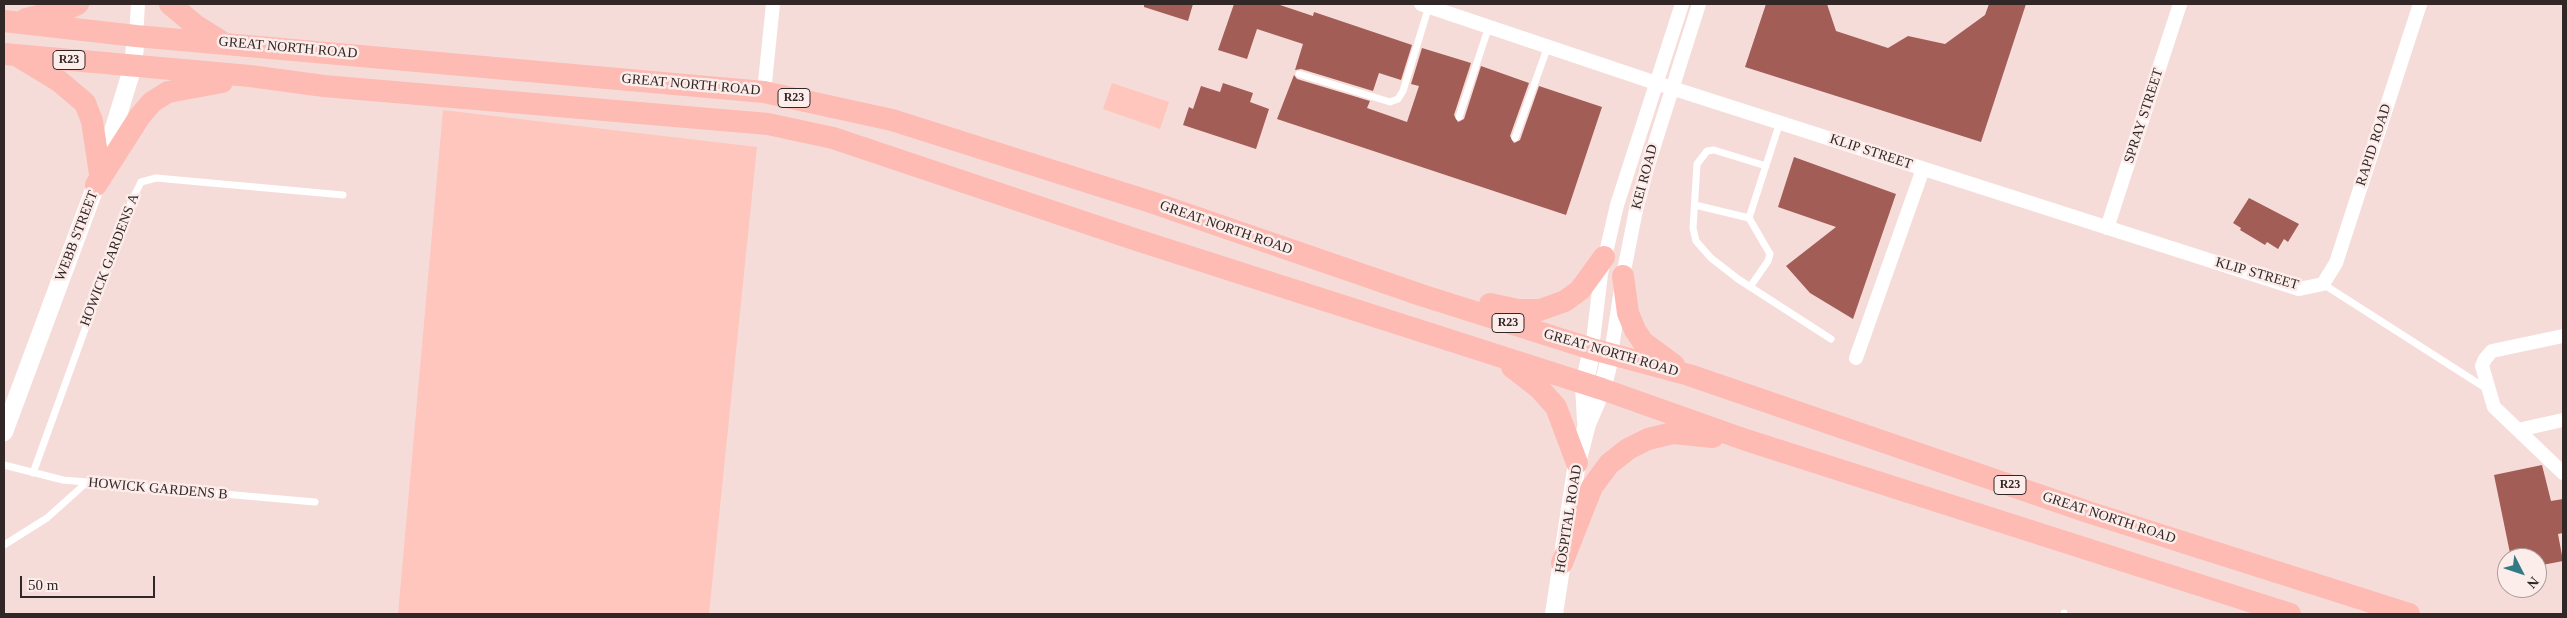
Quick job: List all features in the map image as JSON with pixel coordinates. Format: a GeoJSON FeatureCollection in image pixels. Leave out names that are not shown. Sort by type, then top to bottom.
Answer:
{"type":"FeatureCollection","features":[{"type":"Feature","properties":{"kind":"main road"},"geometry":{"type":"LineString","coordinates":[[8,21],[67,9],[78,4]]}},
{"type":"Feature","properties":{"kind":"main road"},"geometry":{"type":"LineString","coordinates":[[170,4],[195,25],[223,42]]}},
{"type":"Feature","properties":{"kind":"main road","name":"GREAT NORTH ROAD"},"geometry":{"type":"LineString","coordinates":[[8,21],[136,36],[223,42],[764,92],[892,120],[1151,202],[1424,296],[1602,352],[1689,375],[2088,512],[2409,614]]}},
{"type":"Feature","properties":{"kind":"main road"},"geometry":{"type":"LineString","coordinates":[[10,54],[60,81],[85,103],[92,121],[98,179]]}},
{"type":"Feature","properties":{"kind":"main road","name":"R23"},"geometry":{"type":"LineString","coordinates":[[10,54],[250,76],[324,86],[768,124],[797,130],[872,151],[1146,244],[1593,387],[1746,440],[2290,614]]}},
{"type":"Feature","properties":{"kind":"main road"},"geometry":{"type":"LineString","coordinates":[[98,179],[140,116],[152,102],[168,92],[250,76]]}},
{"type":"Feature","properties":{"kind":"main road"},"geometry":{"type":"LineString","coordinates":[[1424,296],[1486,303],[1518,310],[1540,310],[1566,301],[1580,290],[1604,257]]}},
{"type":"Feature","properties":{"kind":"main road"},"geometry":{"type":"LineString","coordinates":[[1623,276],[1628,313],[1643,342],[1689,375]]}},
{"type":"Feature","properties":{"kind":"main road"},"geometry":{"type":"LineString","coordinates":[[1503,359],[1539,388],[1556,408],[1577,463]]}},
{"type":"Feature","properties":{"kind":"main road"},"geometry":{"type":"LineString","coordinates":[[1562,563],[1592,487],[1609,464],[1628,449],[1648,439],[1673,433],[1746,440]]}},
{"type":"Feature","properties":{"kind":"main road"},"geometry":{"type":"LineString","coordinates":[[2075,546],[2088,512]]}},
{"type":"Feature","properties":{"kind":"street"},"geometry":{"type":"LineString","coordinates":[[136,36],[138,4]]}},
{"type":"Feature","properties":{"kind":"street"},"geometry":{"type":"LineString","coordinates":[[764,92],[773,4]]}},
{"type":"Feature","properties":{"kind":"street","name":"KEI ROAD"},"geometry":{"type":"LineString","coordinates":[[1602,352],[1604,257],[1619,196],[1682,4]]}},
{"type":"Feature","properties":{"kind":"street","name":"KEI ROAD"},"geometry":{"type":"LineString","coordinates":[[1602,352],[1623,276],[1645,174],[1699,4]]}},
{"type":"Feature","properties":{"kind":"street","name":"SPRAY STREET"},"geometry":{"type":"LineString","coordinates":[[2107,228],[2180,4]]}},
{"type":"Feature","properties":{"kind":"street","name":"RAPID ROAD"},"geometry":{"type":"LineString","coordinates":[[2323,284],[2336,263],[2420,4]]}},
{"type":"Feature","properties":{"kind":"street","name":"KLIP STREET"},"geometry":{"type":"LineString","coordinates":[[1427,5],[1671,88],[2299,289],[2323,284]]}},
{"type":"Feature","properties":{"kind":"street","name":"WEBB STREET"},"geometry":{"type":"LineString","coordinates":[[4,430],[98,179],[133,66],[136,36]]}},
{"type":"Feature","properties":{"kind":"street"},"geometry":{"type":"LineString","coordinates":[[1856,358],[1923,169]]}},
{"type":"Feature","properties":{"kind":"street"},"geometry":{"type":"LineString","coordinates":[[2563,336],[2488,354],[2482,366],[2494,407],[2563,473]]}},
{"type":"Feature","properties":{"kind":"street","name":"HOSPITAL ROAD"},"geometry":{"type":"LineString","coordinates":[[1554,614],[1577,463],[1602,352]]}},
{"type":"Feature","properties":{"kind":"street"},"geometry":{"type":"LineString","coordinates":[[2518,430],[2563,420]]}},
{"type":"Feature","properties":{"kind":"lane"},"geometry":{"type":"LineString","coordinates":[[1299,74],[1390,102],[1398,99],[1403,91],[1427,5]]}},
{"type":"Feature","properties":{"kind":"lane"},"geometry":{"type":"LineString","coordinates":[[1459,117],[1489,26]]}},
{"type":"Feature","properties":{"kind":"lane"},"geometry":{"type":"LineString","coordinates":[[1515,138],[1548,46]]}},
{"type":"Feature","properties":{"kind":"lane"},"geometry":{"type":"LineString","coordinates":[[1749,218],[1780,122]]}},
{"type":"Feature","properties":{"kind":"lane"},"geometry":{"type":"LineString","coordinates":[[1766,166],[1714,150],[1707,151],[1698,164],[1693,228],[1696,241],[1711,258],[1750,287],[1831,338]]}},
{"type":"Feature","properties":{"kind":"lane","name":"HOWICK GARDENS A"},"geometry":{"type":"LineString","coordinates":[[33,473],[128,211],[141,182],[156,178],[343,194]]}},
{"type":"Feature","properties":{"kind":"lane"},"geometry":{"type":"LineString","coordinates":[[1694,205],[1749,218],[1770,254],[1768,261],[1750,287]]}},
{"type":"Feature","properties":{"kind":"lane"},"geometry":{"type":"LineString","coordinates":[[2323,284],[2488,390]]}},
{"type":"Feature","properties":{"kind":"lane","name":"HOWICK GARDENS B"},"geometry":{"type":"LineString","coordinates":[[4,465],[33,473],[86,482],[315,502]]}},
{"type":"Feature","properties":{"kind":"lane"},"geometry":{"type":"LineString","coordinates":[[4,545],[47,518],[86,482]]}},
{"type":"Feature","properties":{"kind":"shaded area"},"geometry":{"type":"Polygon","coordinates":[[[1112,83],[1169,102],[1160,129],[1103,109],[1112,83]]]}},
{"type":"Feature","properties":{"kind":"shaded area"},"geometry":{"type":"Polygon","coordinates":[[[443,110],[757,147],[709,614],[398,614],[443,110]]]}},
{"type":"Feature","properties":{"kind":"building"},"geometry":{"type":"Polygon","coordinates":[[[1144,4],[1193,4],[1188,21],[1144,7],[1144,4]]]}},
{"type":"Feature","properties":{"kind":"building"},"geometry":{"type":"Polygon","coordinates":[[[1234,4],[1277,4],[1313,16],[1314,12],[1412,45],[1401,80],[1379,73],[1373,91],[1301,69],[1295,70],[1303,44],[1257,29],[1247,59],[1218,50],[1234,4]]]}},
{"type":"Feature","properties":{"kind":"building"},"geometry":{"type":"Polygon","coordinates":[[[1766,4],[1827,4],[1836,31],[1888,48],[1908,36],[1945,44],[1985,15],[1989,4],[2026,4],[1981,142],[1745,67],[1766,4]]]}},
{"type":"Feature","properties":{"kind":"building"},"geometry":{"type":"Polygon","coordinates":[[[1422,48],[1471,63],[1454,115],[1458,122],[1464,119],[1481,66],[1529,83],[1510,136],[1514,143],[1520,140],[1539,86],[1602,107],[1566,215],[1277,119],[1294,75],[1297,79],[1370,101],[1367,108],[1407,122],[1419,86],[1411,84],[1422,48]]]}},
{"type":"Feature","properties":{"kind":"building"},"geometry":{"type":"Polygon","coordinates":[[[1223,83],[1253,93],[1250,102],[1269,109],[1256,149],[1183,125],[1189,107],[1193,109],[1201,86],[1220,92],[1223,83]]]}},
{"type":"Feature","properties":{"kind":"building"},"geometry":{"type":"Polygon","coordinates":[[[1794,157],[1896,194],[1853,319],[1810,293],[1786,266],[1836,227],[1778,207],[1794,157]]]}},
{"type":"Feature","properties":{"kind":"building"},"geometry":{"type":"Polygon","coordinates":[[[2249,198],[2299,224],[2288,242],[2284,239],[2278,249],[2267,242],[2265,245],[2240,230],[2241,228],[2233,223],[2249,198]]]}},
{"type":"Feature","properties":{"kind":"building"},"geometry":{"type":"Polygon","coordinates":[[[2542,465],[2551,501],[2563,499],[2563,533],[2558,534],[2563,561],[2547,564],[2547,548],[2509,548],[2494,475],[2542,465]]]}}]}
